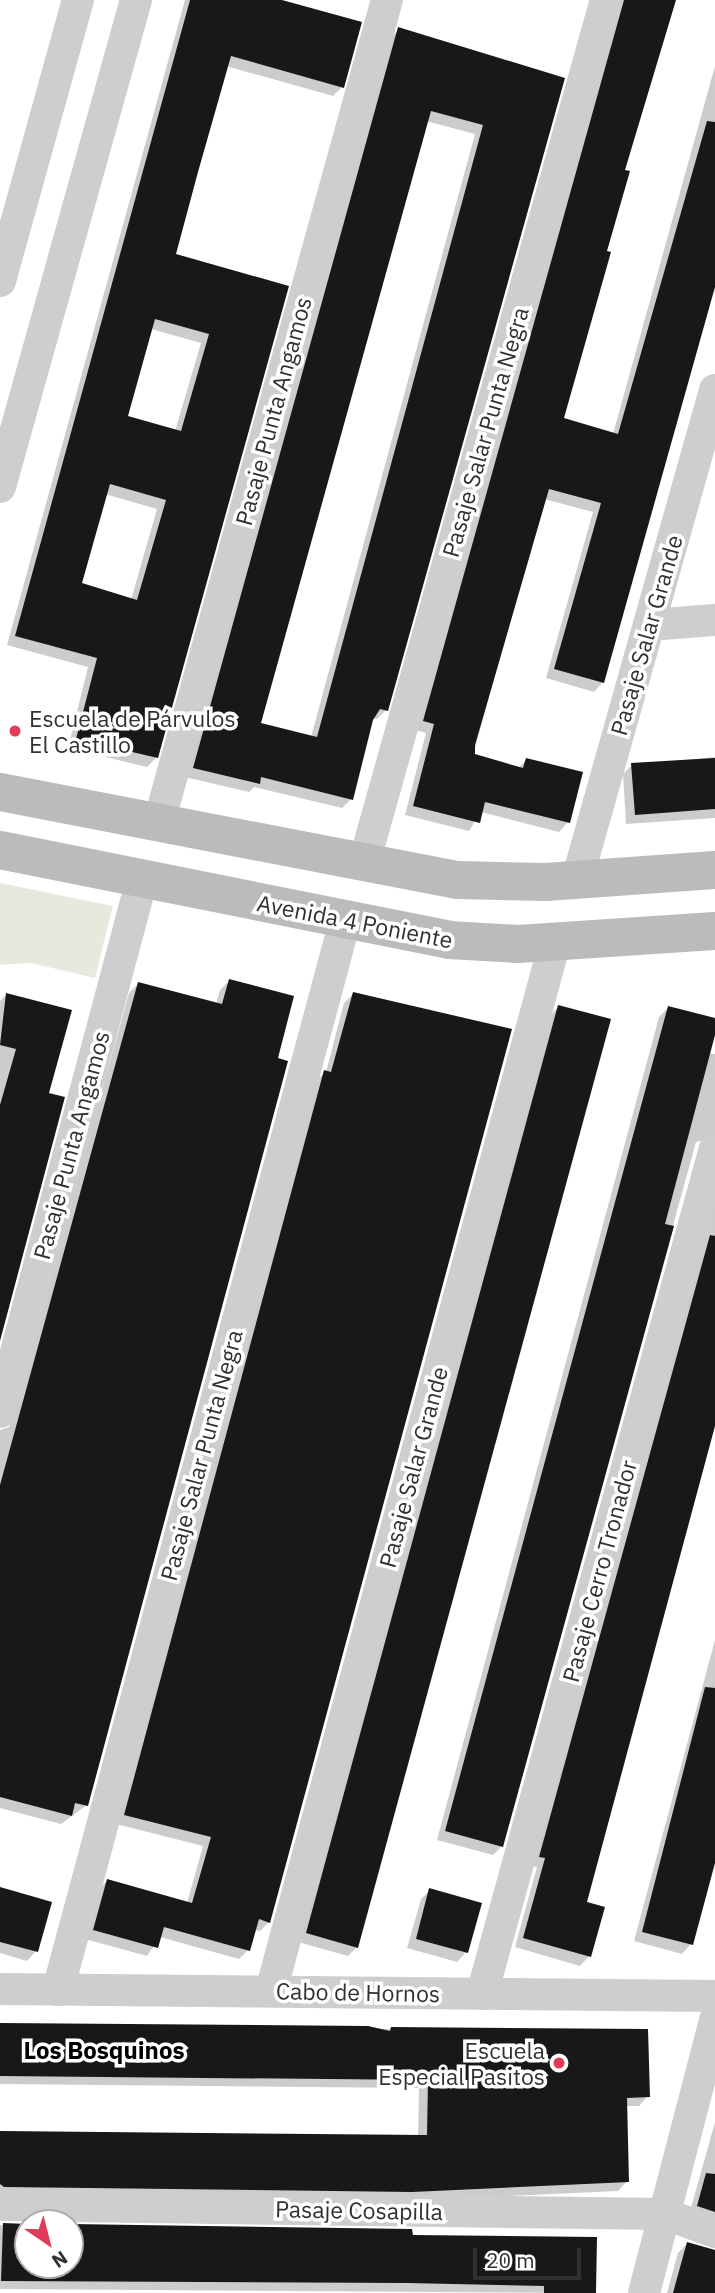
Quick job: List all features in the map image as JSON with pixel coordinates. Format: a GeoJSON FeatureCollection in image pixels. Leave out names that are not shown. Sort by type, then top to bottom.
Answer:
{"type":"FeatureCollection","features":[{"type":"Feature","properties":{"kind":"street"},"geometry":{"type":"LineString","coordinates":[[0,281],[78,0]]}},
{"type":"Feature","properties":{"kind":"street"},"geometry":{"type":"LineString","coordinates":[[0,487],[136,0]]}},
{"type":"Feature","properties":{"kind":"street","name":"Pasaje Punta Angamos"},"geometry":{"type":"LineString","coordinates":[[159,822],[387,0]]}},
{"type":"Feature","properties":{"kind":"street","name":"Pasaje Salar Punta Negra"},"geometry":{"type":"LineString","coordinates":[[364,863],[606,0]]}},
{"type":"Feature","properties":{"kind":"street","name":"Pasaje Salar Grande"},"geometry":{"type":"LineString","coordinates":[[577,880],[713,404]]}},
{"type":"Feature","properties":{"kind":"street"},"geometry":{"type":"LineString","coordinates":[[649,625],[715,620]]}},
{"type":"Feature","properties":{"kind":"street"},"geometry":{"type":"LineString","coordinates":[[0,792],[364,863],[500,884],[715,870]]}},
{"type":"Feature","properties":{"kind":"street","name":"Avenida 4 Poniente"},"geometry":{"type":"LineString","coordinates":[[0,850],[449,940],[555,942],[715,931]]}},
{"type":"Feature","properties":{"kind":"street","name":"Pasaje Punta Angamos"},"geometry":{"type":"LineString","coordinates":[[0,1412],[142,879]]}},
{"type":"Feature","properties":{"kind":"street","name":"Pasaje Salar Punta Negra"},"geometry":{"type":"LineString","coordinates":[[58,1990],[345,921]]}},
{"type":"Feature","properties":{"kind":"street","name":"Pasaje Salar Grande"},"geometry":{"type":"LineString","coordinates":[[271,1992],[555,942]]}},
{"type":"Feature","properties":{"kind":"street","name":"Pasaje Cerro Tronador"},"geometry":{"type":"LineString","coordinates":[[482,1994],[715,1148]]}},
{"type":"Feature","properties":{"kind":"street","name":"Cabo de Hornos"},"geometry":{"type":"LineString","coordinates":[[0,1989],[715,1996]]}},
{"type":"Feature","properties":{"kind":"street"},"geometry":{"type":"LineString","coordinates":[[644,2293],[715,2020]]}},
{"type":"Feature","properties":{"kind":"street","name":"Pasaje Cosapilla"},"geometry":{"type":"LineString","coordinates":[[0,2205],[666,2214],[715,2232]]}},
{"type":"Feature","properties":{"kind":"shaded area"},"geometry":{"type":"Polygon","coordinates":[[[0,883],[113,906],[95,978],[31,963],[0,965],[0,883]]]}},
{"type":"Feature","properties":{"kind":"building"},"geometry":{"type":"Polygon","coordinates":[[[190,0],[282,0],[362,22],[344,88],[231,56],[198,172],[176,254],[289,286],[158,758],[76,739],[97,658],[15,636],[190,0]],[[155,319],[128,416],[181,431],[209,334],[155,319]],[[110,484],[82,583],[137,600],[166,500],[110,484]]]}},
{"type":"Feature","properties":{"kind":"building"},"geometry":{"type":"Polygon","coordinates":[[[624,0],[676,0],[625,170],[630,171],[607,251],[611,252],[564,418],[618,434],[707,121],[715,122],[715,287],[604,683],[554,669],[601,503],[549,489],[475,745],[475,754],[523,768],[526,758],[583,772],[570,823],[485,802],[480,823],[413,806],[434,724],[423,721],[624,0]]]}},
{"type":"Feature","properties":{"kind":"building"},"geometry":{"type":"Polygon","coordinates":[[[398,27],[565,78],[388,711],[380,709],[373,720],[353,800],[261,777],[260,784],[193,768],[398,27]],[[431,111],[261,723],[317,737],[483,125],[431,111]]]}},
{"type":"Feature","properties":{"kind":"building"},"geometry":{"type":"Polygon","coordinates":[[[715,758],[715,809],[635,815],[631,763],[715,758]]]}},
{"type":"Feature","properties":{"kind":"building"},"geometry":{"type":"Polygon","coordinates":[[[229,979],[294,996],[278,1058],[288,1061],[88,1806],[75,1803],[72,1816],[0,1797],[0,1485],[138,982],[222,1004],[229,979]]]}},
{"type":"Feature","properties":{"kind":"building"},"geometry":{"type":"Polygon","coordinates":[[[353,992],[512,1029],[270,1923],[259,1919],[250,1951],[164,1927],[158,1948],[93,1930],[107,1879],[192,1903],[211,1837],[124,1815],[324,1070],[331,1072],[353,992]]]}},
{"type":"Feature","properties":{"kind":"building"},"geometry":{"type":"Polygon","coordinates":[[[6,993],[72,1010],[49,1093],[65,1097],[0,1341],[0,1105],[16,1049],[0,1045],[6,993]]]}},
{"type":"Feature","properties":{"kind":"building"},"geometry":{"type":"Polygon","coordinates":[[[558,1005],[611,1019],[358,1948],[306,1933],[558,1005]]]}},
{"type":"Feature","properties":{"kind":"building"},"geometry":{"type":"Polygon","coordinates":[[[668,1006],[715,1018],[715,1035],[665,1224],[674,1226],[503,1847],[445,1831],[668,1006]]]}},
{"type":"Feature","properties":{"kind":"building"},"geometry":{"type":"Polygon","coordinates":[[[710,1235],[715,1236],[715,1426],[587,1902],[605,1907],[591,1957],[523,1938],[545,1858],[539,1857],[710,1235]]]}},
{"type":"Feature","properties":{"kind":"building"},"geometry":{"type":"Polygon","coordinates":[[[705,1687],[715,1688],[715,1863],[693,1945],[642,1932],[705,1687]]]}},
{"type":"Feature","properties":{"kind":"building"},"geometry":{"type":"Polygon","coordinates":[[[0,1887],[52,1902],[38,1952],[0,1942],[0,1887]]]}},
{"type":"Feature","properties":{"kind":"building"},"geometry":{"type":"Polygon","coordinates":[[[429,1888],[482,1903],[468,1953],[416,1939],[429,1888]]]}},
{"type":"Feature","properties":{"kind":"building"},"geometry":{"type":"Polygon","coordinates":[[[0,2023],[368,2026],[390,2031],[391,2027],[648,2029],[650,2097],[627,2098],[629,2182],[412,2192],[4,2187],[0,2184],[0,2131],[427,2135],[428,2080],[0,2076],[0,2023]]]}},
{"type":"Feature","properties":{"kind":"building"},"geometry":{"type":"Polygon","coordinates":[[[706,2173],[715,2174],[715,2212],[697,2206],[706,2173]]]}},
{"type":"Feature","properties":{"kind":"building"},"geometry":{"type":"Polygon","coordinates":[[[3,2223],[14,2223],[14,2279],[84,2279],[84,2224],[412,2229],[413,2235],[597,2237],[596,2293],[544,2293],[544,2286],[407,2283],[1,2281],[3,2223]]]}},
{"type":"Feature","properties":{"kind":"building"},"geometry":{"type":"Polygon","coordinates":[[[687,2242],[715,2250],[715,2293],[673,2293],[687,2242]]]}},
{"type":"Feature","properties":{"kind":"place","name":"Escuela de Párvulos El Castillo"},"geometry":{"type":"Point","coordinates":[15,731]}},
{"type":"Feature","properties":{"kind":"place","name":"Escuela Especial Pasitos"},"geometry":{"type":"Point","coordinates":[559,2063]}},
{"type":"Feature","properties":{"kind":"district","name":"Los Bosquinos"},"geometry":{"type":"Point","coordinates":[104,2051]}}]}
